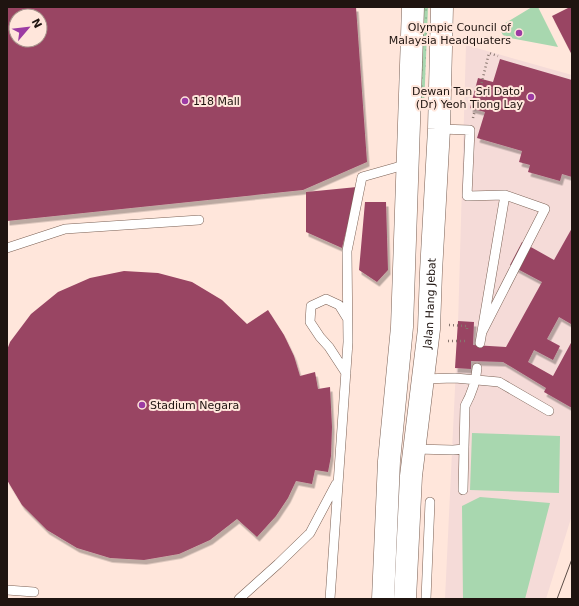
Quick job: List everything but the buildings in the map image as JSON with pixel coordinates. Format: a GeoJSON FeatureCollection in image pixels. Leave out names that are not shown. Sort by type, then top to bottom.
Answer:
{"type":"FeatureCollection","features":[{"type":"Feature","properties":{"kind":"street"},"geometry":{"type":"LineString","coordinates":[[383,599],[389,461],[402,327],[408,164],[408,115],[413,7]]}},
{"type":"Feature","properties":{"kind":"street","name":"Jalan Hang Jebat"},"geometry":{"type":"LineString","coordinates":[[405,599],[411,476],[429,329],[431,264],[439,129],[442,7]]}},
{"type":"Feature","properties":{"kind":"lane"},"geometry":{"type":"LineString","coordinates":[[439,129],[470,130],[467,196],[505,196],[545,209],[482,332]]}},
{"type":"Feature","properties":{"kind":"lane"},"geometry":{"type":"LineString","coordinates":[[330,599],[346,374],[348,320],[347,251],[362,177],[408,164]]}},
{"type":"Feature","properties":{"kind":"lane"},"geometry":{"type":"LineString","coordinates":[[480,343],[505,196]]}},
{"type":"Feature","properties":{"kind":"lane"},"geometry":{"type":"LineString","coordinates":[[7,248],[65,229],[199,220]]}},
{"type":"Feature","properties":{"kind":"lane"},"geometry":{"type":"LineString","coordinates":[[346,374],[329,347],[310,322],[311,306],[326,299],[339,305],[348,320]]}},
{"type":"Feature","properties":{"kind":"lane"},"geometry":{"type":"LineString","coordinates":[[463,490],[465,406],[476,380],[477,368]]}},
{"type":"Feature","properties":{"kind":"lane"},"geometry":{"type":"LineString","coordinates":[[422,379],[455,378],[498,382],[549,411]]}},
{"type":"Feature","properties":{"kind":"lane"},"geometry":{"type":"LineString","coordinates":[[415,448],[453,450],[464,449]]}},
{"type":"Feature","properties":{"kind":"lane"},"geometry":{"type":"LineString","coordinates":[[239,599],[310,533],[338,480]]}},
{"type":"Feature","properties":{"kind":"lane"},"geometry":{"type":"LineString","coordinates":[[426,599],[430,502]]}},
{"type":"Feature","properties":{"kind":"lane"},"geometry":{"type":"LineString","coordinates":[[7,590],[34,592]]}},
{"type":"Feature","properties":{"kind":"path"},"geometry":{"type":"LineString","coordinates":[[470,130],[489,53],[498,56]]}},
{"type":"Feature","properties":{"kind":"path"},"geometry":{"type":"LineString","coordinates":[[448,325],[467,326],[467,341]]}},
{"type":"Feature","properties":{"kind":"path"},"geometry":{"type":"LineString","coordinates":[[448,341],[480,343]]}},
{"type":"Feature","properties":{"kind":"shaded area"},"geometry":{"type":"Polygon","coordinates":[[[466,45],[572,75],[572,515],[546,599],[445,599],[458,325],[466,45]]]}},
{"type":"Feature","properties":{"kind":"green space"},"geometry":{"type":"Polygon","coordinates":[[[420,7],[428,7],[424,108],[417,108],[420,7]]]}},
{"type":"Feature","properties":{"kind":"green space"},"geometry":{"type":"Polygon","coordinates":[[[532,7],[538,7],[558,47],[510,38],[503,35],[500,30],[502,25],[532,7]]]}},
{"type":"Feature","properties":{"kind":"green space"},"geometry":{"type":"Polygon","coordinates":[[[472,433],[560,436],[559,493],[470,490],[472,433]]]}},
{"type":"Feature","properties":{"kind":"green space"},"geometry":{"type":"Polygon","coordinates":[[[480,497],[550,503],[525,599],[463,599],[462,506],[480,497]]]}},
{"type":"Feature","properties":{"kind":"tram line"},"geometry":{"type":"LineString","coordinates":[[557,599],[572,559]]}},
{"type":"Feature","properties":{"kind":"place","name":"Olympic Council of Malaysia Headquaters"},"geometry":{"type":"Point","coordinates":[519,33]}},
{"type":"Feature","properties":{"kind":"place","name":"Dewan Tan Sri Dato' (Dr) Yeoh Tiong Lay"},"geometry":{"type":"Point","coordinates":[531,97]}},
{"type":"Feature","properties":{"kind":"place","name":"118 Mall"},"geometry":{"type":"Point","coordinates":[185,101]}},
{"type":"Feature","properties":{"kind":"place","name":"Stadium Negara"},"geometry":{"type":"Point","coordinates":[142,405]}}]}
